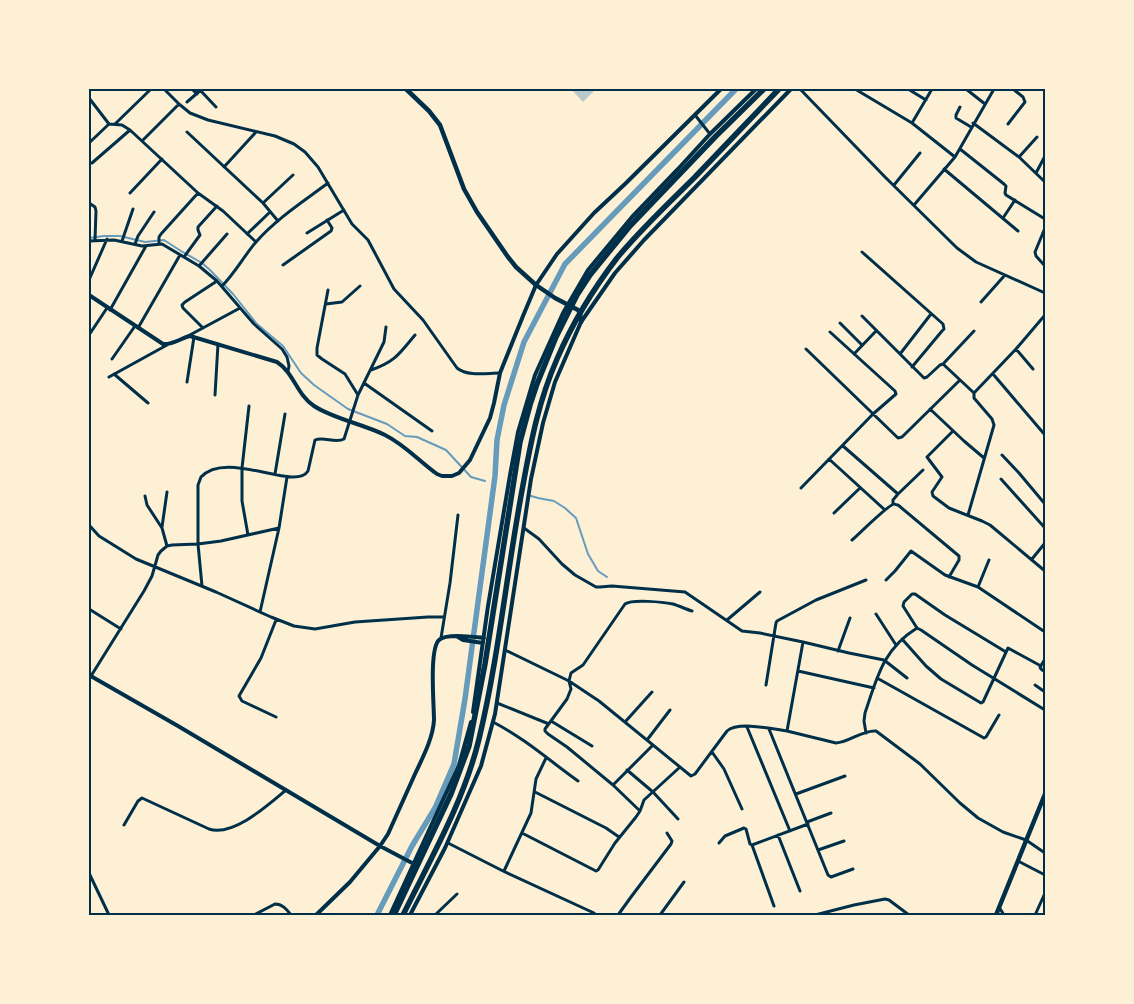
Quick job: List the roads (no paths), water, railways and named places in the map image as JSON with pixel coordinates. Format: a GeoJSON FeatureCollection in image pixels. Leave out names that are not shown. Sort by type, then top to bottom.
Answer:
{"type":"FeatureCollection","features":[{"type":"Feature","properties":{"kind":"highway"},"geometry":{"type":"LineString","coordinates":[[394,915],[451,794],[469,746],[485,664],[520,442],[537,384],[556,337],[577,295],[598,264],[624,232],[702,150],[764,89]]}},
{"type":"Feature","properties":{"kind":"highway"},"geometry":{"type":"LineString","coordinates":[[403,915],[456,806],[472,765],[485,714],[516,517],[532,434],[546,384],[557,357],[590,297],[618,258],[779,89]]}},
{"type":"Feature","properties":{"kind":"main road"},"geometry":{"type":"LineString","coordinates":[[408,89],[440,125],[460,181],[477,212],[508,257],[516,267],[539,287],[578,310],[582,322]]}},
{"type":"Feature","properties":{"kind":"main road"},"geometry":{"type":"LineString","coordinates":[[996,915],[1045,796]]}},
{"type":"Feature","properties":{"kind":"street"},"geometry":{"type":"LineString","coordinates":[[114,125],[151,89]]}},
{"type":"Feature","properties":{"kind":"street"},"geometry":{"type":"LineString","coordinates":[[164,89],[190,113],[208,120],[285,140],[299,148],[312,159],[328,182],[352,224],[371,245],[394,289],[423,320],[457,368],[468,373],[500,373]]}},
{"type":"Feature","properties":{"kind":"street"},"geometry":{"type":"LineString","coordinates":[[192,89],[197,94]]}},
{"type":"Feature","properties":{"kind":"street"},"geometry":{"type":"LineString","coordinates":[[187,336],[270,359],[281,364],[288,371],[303,396],[312,405],[328,413],[351,419],[393,439],[437,474],[447,477],[459,473],[470,460],[490,418],[500,373],[523,316],[557,254],[579,229],[721,89]]}},
{"type":"Feature","properties":{"kind":"street"},"geometry":{"type":"LineString","coordinates":[[390,915],[459,765],[472,720],[481,640],[518,432],[536,375],[567,305],[588,270],[632,217],[678,169],[708,132],[756,89]]}},
{"type":"Feature","properties":{"kind":"street"},"geometry":{"type":"LineString","coordinates":[[410,915],[448,843],[481,766],[497,702],[531,479],[543,423],[555,382],[582,322],[615,273],[644,240],[791,89]]}},
{"type":"Feature","properties":{"kind":"street"},"geometry":{"type":"LineString","coordinates":[[800,89],[957,248],[976,262],[1045,293]]}},
{"type":"Feature","properties":{"kind":"street"},"geometry":{"type":"LineString","coordinates":[[855,89],[912,123],[955,157]]}},
{"type":"Feature","properties":{"kind":"street"},"geometry":{"type":"LineString","coordinates":[[908,89],[926,100]]}},
{"type":"Feature","properties":{"kind":"street"},"geometry":{"type":"LineString","coordinates":[[912,123],[932,89]]}},
{"type":"Feature","properties":{"kind":"street"},"geometry":{"type":"LineString","coordinates":[[966,89],[985,104]]}},
{"type":"Feature","properties":{"kind":"street"},"geometry":{"type":"LineString","coordinates":[[914,205],[955,157],[994,89]]}},
{"type":"Feature","properties":{"kind":"street"},"geometry":{"type":"LineString","coordinates":[[1008,124],[1025,102],[1023,97],[1013,89]]}},
{"type":"Feature","properties":{"kind":"street"},"geometry":{"type":"LineString","coordinates":[[187,102],[201,90],[216,107]]}},
{"type":"Feature","properties":{"kind":"street"},"geometry":{"type":"LineString","coordinates":[[89,98],[109,124],[122,125],[130,130],[198,193],[217,206],[256,242]]}},
{"type":"Feature","properties":{"kind":"street"},"geometry":{"type":"LineString","coordinates":[[142,141],[179,104]]}},
{"type":"Feature","properties":{"kind":"street"},"geometry":{"type":"LineString","coordinates":[[960,107],[956,118],[971,127]]}},
{"type":"Feature","properties":{"kind":"street"},"geometry":{"type":"LineString","coordinates":[[694,115],[708,132]]}},
{"type":"Feature","properties":{"kind":"street"},"geometry":{"type":"LineString","coordinates":[[973,123],[1019,157],[1045,182]]}},
{"type":"Feature","properties":{"kind":"street"},"geometry":{"type":"LineString","coordinates":[[89,143],[109,124]]}},
{"type":"Feature","properties":{"kind":"street"},"geometry":{"type":"LineString","coordinates":[[92,163],[130,130]]}},
{"type":"Feature","properties":{"kind":"street"},"geometry":{"type":"LineString","coordinates":[[187,132],[263,203],[278,221]]}},
{"type":"Feature","properties":{"kind":"street"},"geometry":{"type":"LineString","coordinates":[[224,166],[256,132]]}},
{"type":"Feature","properties":{"kind":"street"},"geometry":{"type":"LineString","coordinates":[[1019,157],[1037,137]]}},
{"type":"Feature","properties":{"kind":"street"},"geometry":{"type":"LineString","coordinates":[[960,148],[1006,186],[1005,194],[1045,219]]}},
{"type":"Feature","properties":{"kind":"street"},"geometry":{"type":"LineString","coordinates":[[894,185],[920,153]]}},
{"type":"Feature","properties":{"kind":"street"},"geometry":{"type":"LineString","coordinates":[[1036,173],[1045,156]]}},
{"type":"Feature","properties":{"kind":"street"},"geometry":{"type":"LineString","coordinates":[[130,193],[162,159]]}},
{"type":"Feature","properties":{"kind":"street"},"geometry":{"type":"LineString","coordinates":[[944,170],[1018,231]]}},
{"type":"Feature","properties":{"kind":"street"},"geometry":{"type":"LineString","coordinates":[[263,203],[293,175]]}},
{"type":"Feature","properties":{"kind":"street"},"geometry":{"type":"LineString","coordinates":[[223,284],[256,242],[278,221],[328,182]]}},
{"type":"Feature","properties":{"kind":"street"},"geometry":{"type":"LineString","coordinates":[[159,242],[161,234],[198,193]]}},
{"type":"Feature","properties":{"kind":"street"},"geometry":{"type":"LineString","coordinates":[[1003,218],[1015,200]]}},
{"type":"Feature","properties":{"kind":"street"},"geometry":{"type":"LineString","coordinates":[[89,203],[96,211],[95,238]]}},
{"type":"Feature","properties":{"kind":"street"},"geometry":{"type":"LineString","coordinates":[[112,359],[200,235],[198,227],[217,206]]}},
{"type":"Feature","properties":{"kind":"street"},"geometry":{"type":"LineString","coordinates":[[123,238],[133,209]]}},
{"type":"Feature","properties":{"kind":"street"},"geometry":{"type":"LineString","coordinates":[[307,233],[344,210]]}},
{"type":"Feature","properties":{"kind":"street"},"geometry":{"type":"LineString","coordinates":[[136,241],[154,212]]}},
{"type":"Feature","properties":{"kind":"street"},"geometry":{"type":"LineString","coordinates":[[247,234],[270,212]]}},
{"type":"Feature","properties":{"kind":"street"},"geometry":{"type":"LineString","coordinates":[[283,265],[331,231],[332,228],[327,220]]}},
{"type":"Feature","properties":{"kind":"street"},"geometry":{"type":"LineString","coordinates":[[1045,228],[1035,252],[1036,256],[1045,266]]}},
{"type":"Feature","properties":{"kind":"street"},"geometry":{"type":"LineString","coordinates":[[201,264],[227,234]]}},
{"type":"Feature","properties":{"kind":"street"},"geometry":{"type":"LineString","coordinates":[[89,241],[95,238],[123,238],[146,246]]}},
{"type":"Feature","properties":{"kind":"street"},"geometry":{"type":"LineString","coordinates":[[89,280],[107,239]]}},
{"type":"Feature","properties":{"kind":"street"},"geometry":{"type":"LineString","coordinates":[[89,335],[108,309],[146,246],[159,242],[201,264],[217,281],[223,284],[258,329],[282,349],[287,357],[288,371]]}},
{"type":"Feature","properties":{"kind":"street"},"geometry":{"type":"LineString","coordinates":[[862,252],[943,324],[944,329],[912,367]]}},
{"type":"Feature","properties":{"kind":"street"},"geometry":{"type":"LineString","coordinates":[[981,302],[1005,275]]}},
{"type":"Feature","properties":{"kind":"street"},"geometry":{"type":"LineString","coordinates":[[202,328],[182,306],[185,302],[217,281]]}},
{"type":"Feature","properties":{"kind":"street"},"geometry":{"type":"LineString","coordinates":[[326,304],[342,302],[360,286]]}},
{"type":"Feature","properties":{"kind":"street"},"geometry":{"type":"LineString","coordinates":[[328,290],[317,355],[345,374],[358,396]]}},
{"type":"Feature","properties":{"kind":"street"},"geometry":{"type":"LineString","coordinates":[[89,296],[160,343],[167,345]]}},
{"type":"Feature","properties":{"kind":"street"},"geometry":{"type":"LineString","coordinates":[[109,377],[240,308]]}},
{"type":"Feature","properties":{"kind":"street"},"geometry":{"type":"LineString","coordinates":[[900,354],[931,314]]}},
{"type":"Feature","properties":{"kind":"street"},"geometry":{"type":"LineString","coordinates":[[862,316],[924,378],[943,364],[974,331]]}},
{"type":"Feature","properties":{"kind":"street"},"geometry":{"type":"LineString","coordinates":[[974,393],[1045,316]]}},
{"type":"Feature","properties":{"kind":"street"},"geometry":{"type":"LineString","coordinates":[[840,323],[862,345]]}},
{"type":"Feature","properties":{"kind":"street"},"geometry":{"type":"LineString","coordinates":[[202,586],[198,544],[198,485],[201,477],[208,472],[222,467],[242,468],[287,477],[301,477],[306,474],[315,440],[320,438],[342,441],[344,439],[358,396],[384,342],[386,327]]}},
{"type":"Feature","properties":{"kind":"street"},"geometry":{"type":"LineString","coordinates":[[854,354],[876,330]]}},
{"type":"Feature","properties":{"kind":"street"},"geometry":{"type":"LineString","coordinates":[[801,488],[896,392],[830,332]]}},
{"type":"Feature","properties":{"kind":"street"},"geometry":{"type":"LineString","coordinates":[[370,370],[393,360],[415,335]]}},
{"type":"Feature","properties":{"kind":"street"},"geometry":{"type":"LineString","coordinates":[[187,382],[194,337]]}},
{"type":"Feature","properties":{"kind":"street"},"geometry":{"type":"LineString","coordinates":[[215,395],[218,344]]}},
{"type":"Feature","properties":{"kind":"street"},"geometry":{"type":"LineString","coordinates":[[806,349],[900,438],[960,380]]}},
{"type":"Feature","properties":{"kind":"street"},"geometry":{"type":"LineString","coordinates":[[1016,349],[1033,369]]}},
{"type":"Feature","properties":{"kind":"street"},"geometry":{"type":"LineString","coordinates":[[943,364],[974,393],[974,398],[994,425],[968,515]]}},
{"type":"Feature","properties":{"kind":"street"},"geometry":{"type":"LineString","coordinates":[[114,374],[148,403]]}},
{"type":"Feature","properties":{"kind":"street"},"geometry":{"type":"LineString","coordinates":[[992,374],[1045,435]]}},
{"type":"Feature","properties":{"kind":"street"},"geometry":{"type":"LineString","coordinates":[[364,384],[432,430]]}},
{"type":"Feature","properties":{"kind":"street"},"geometry":{"type":"LineString","coordinates":[[248,535],[242,501],[242,468],[249,406]]}},
{"type":"Feature","properties":{"kind":"street"},"geometry":{"type":"LineString","coordinates":[[930,409],[984,458]]}},
{"type":"Feature","properties":{"kind":"street"},"geometry":{"type":"LineString","coordinates":[[275,474],[285,414]]}},
{"type":"Feature","properties":{"kind":"street"},"geometry":{"type":"LineString","coordinates":[[953,431],[927,457],[942,477],[932,494],[946,506],[990,525],[1045,570]]}},
{"type":"Feature","properties":{"kind":"street"},"geometry":{"type":"LineString","coordinates":[[842,446],[898,494]]}},
{"type":"Feature","properties":{"kind":"street"},"geometry":{"type":"LineString","coordinates":[[1002,456],[1045,504]]}},
{"type":"Feature","properties":{"kind":"street"},"geometry":{"type":"LineString","coordinates":[[829,459],[885,510]]}},
{"type":"Feature","properties":{"kind":"street"},"geometry":{"type":"LineString","coordinates":[[852,540],[893,504],[893,500],[898,494],[923,470]]}},
{"type":"Feature","properties":{"kind":"street"},"geometry":{"type":"LineString","coordinates":[[260,612],[279,528],[287,477]]}},
{"type":"Feature","properties":{"kind":"street"},"geometry":{"type":"LineString","coordinates":[[1000,479],[1045,528]]}},
{"type":"Feature","properties":{"kind":"street"},"geometry":{"type":"LineString","coordinates":[[834,513],[860,488]]}},
{"type":"Feature","properties":{"kind":"street"},"geometry":{"type":"LineString","coordinates":[[162,528],[167,492]]}},
{"type":"Feature","properties":{"kind":"street"},"geometry":{"type":"LineString","coordinates":[[145,496],[148,505],[162,528],[167,546]]}},
{"type":"Feature","properties":{"kind":"street"},"geometry":{"type":"LineString","coordinates":[[893,504],[898,505],[959,556],[959,560],[949,576]]}},
{"type":"Feature","properties":{"kind":"street"},"geometry":{"type":"LineString","coordinates":[[316,915],[350,882],[388,834],[431,734],[434,722],[433,666],[436,645],[441,638],[458,516]]}},
{"type":"Feature","properties":{"kind":"street"},"geometry":{"type":"LineString","coordinates":[[89,525],[96,534],[131,557],[294,626],[315,628],[355,622],[444,617]]}},
{"type":"Feature","properties":{"kind":"street"},"geometry":{"type":"LineString","coordinates":[[279,528],[198,544],[167,546],[158,555],[144,591],[90,676],[380,846],[413,863]]}},
{"type":"Feature","properties":{"kind":"street"},"geometry":{"type":"LineString","coordinates":[[524,528],[539,539],[567,569],[596,587],[612,586],[685,592],[742,631],[760,633],[884,660],[907,678]]}},
{"type":"Feature","properties":{"kind":"street"},"geometry":{"type":"LineString","coordinates":[[1032,559],[1045,543]]}},
{"type":"Feature","properties":{"kind":"street"},"geometry":{"type":"LineString","coordinates":[[886,580],[911,550],[942,573],[978,587],[1045,632]]}},
{"type":"Feature","properties":{"kind":"street"},"geometry":{"type":"LineString","coordinates":[[978,587],[989,560]]}},
{"type":"Feature","properties":{"kind":"street"},"geometry":{"type":"LineString","coordinates":[[766,685],[776,623],[781,618],[816,600],[866,580]]}},
{"type":"Feature","properties":{"kind":"street"},"geometry":{"type":"LineString","coordinates":[[727,620],[760,592]]}},
{"type":"Feature","properties":{"kind":"street"},"geometry":{"type":"LineString","coordinates":[[1006,652],[914,594],[910,595],[904,602],[903,606],[917,628],[1045,710]]}},
{"type":"Feature","properties":{"kind":"street"},"geometry":{"type":"LineString","coordinates":[[640,811],[568,747],[546,732],[546,729],[567,699],[572,673],[583,665],[627,602],[664,603],[692,611]]}},
{"type":"Feature","properties":{"kind":"street"},"geometry":{"type":"LineString","coordinates":[[89,609],[121,629]]}},
{"type":"Feature","properties":{"kind":"street"},"geometry":{"type":"LineString","coordinates":[[876,614],[896,645]]}},
{"type":"Feature","properties":{"kind":"street"},"geometry":{"type":"LineString","coordinates":[[838,651],[850,618]]}},
{"type":"Feature","properties":{"kind":"street"},"geometry":{"type":"LineString","coordinates":[[276,619],[261,658],[239,696],[242,701],[276,717]]}},
{"type":"Feature","properties":{"kind":"street"},"geometry":{"type":"LineString","coordinates":[[866,733],[864,726],[865,713],[884,660],[902,639],[917,628]]}},
{"type":"Feature","properties":{"kind":"street"},"geometry":{"type":"LineString","coordinates":[[441,638],[445,636],[481,640]]}},
{"type":"Feature","properties":{"kind":"street"},"geometry":{"type":"LineString","coordinates":[[902,639],[930,670],[941,679],[982,703],[1008,648],[1041,666],[1041,669],[1045,672]]}},
{"type":"Feature","properties":{"kind":"street"},"geometry":{"type":"LineString","coordinates":[[787,729],[803,642]]}},
{"type":"Feature","properties":{"kind":"street"},"geometry":{"type":"LineString","coordinates":[[505,650],[569,681],[599,701],[690,775],[694,775],[729,729],[736,727],[787,729],[836,743],[874,730],[882,734],[920,764],[955,799],[978,818],[1004,832],[1026,840],[1045,853]]}},
{"type":"Feature","properties":{"kind":"street"},"geometry":{"type":"LineString","coordinates":[[1041,666],[1045,659]]}},
{"type":"Feature","properties":{"kind":"street"},"geometry":{"type":"LineString","coordinates":[[798,671],[874,688]]}},
{"type":"Feature","properties":{"kind":"street"},"geometry":{"type":"LineString","coordinates":[[877,678],[984,738],[999,715]]}},
{"type":"Feature","properties":{"kind":"street"},"geometry":{"type":"LineString","coordinates":[[1034,685],[1045,692]]}},
{"type":"Feature","properties":{"kind":"street"},"geometry":{"type":"LineString","coordinates":[[625,722],[652,692]]}},
{"type":"Feature","properties":{"kind":"street"},"geometry":{"type":"LineString","coordinates":[[497,702],[550,723],[592,746]]}},
{"type":"Feature","properties":{"kind":"street"},"geometry":{"type":"LineString","coordinates":[[647,740],[670,710]]}},
{"type":"Feature","properties":{"kind":"street"},"geometry":{"type":"LineString","coordinates":[[493,722],[508,730],[578,781]]}},
{"type":"Feature","properties":{"kind":"street"},"geometry":{"type":"LineString","coordinates":[[747,727],[790,831]]}},
{"type":"Feature","properties":{"kind":"street"},"geometry":{"type":"LineString","coordinates":[[769,728],[830,877],[853,869]]}},
{"type":"Feature","properties":{"kind":"street"},"geometry":{"type":"LineString","coordinates":[[613,785],[653,745]]}},
{"type":"Feature","properties":{"kind":"street"},"geometry":{"type":"LineString","coordinates":[[712,752],[724,769],[742,808]]}},
{"type":"Feature","properties":{"kind":"street"},"geometry":{"type":"LineString","coordinates":[[503,871],[531,813],[536,780],[546,758]]}},
{"type":"Feature","properties":{"kind":"street"},"geometry":{"type":"LineString","coordinates":[[522,833],[596,872],[619,837],[636,817],[643,802],[680,766]]}},
{"type":"Feature","properties":{"kind":"street"},"geometry":{"type":"LineString","coordinates":[[627,770],[653,792],[678,819]]}},
{"type":"Feature","properties":{"kind":"street"},"geometry":{"type":"LineString","coordinates":[[796,794],[845,776]]}},
{"type":"Feature","properties":{"kind":"street"},"geometry":{"type":"LineString","coordinates":[[124,825],[138,801],[142,798],[209,829],[220,830],[238,824],[258,812],[286,790]]}},
{"type":"Feature","properties":{"kind":"street"},"geometry":{"type":"LineString","coordinates":[[535,792],[606,828],[619,837]]}},
{"type":"Feature","properties":{"kind":"street"},"geometry":{"type":"LineString","coordinates":[[752,845],[831,813]]}},
{"type":"Feature","properties":{"kind":"street"},"geometry":{"type":"LineString","coordinates":[[719,843],[725,836],[744,828],[774,906]]}},
{"type":"Feature","properties":{"kind":"street"},"geometry":{"type":"LineString","coordinates":[[618,915],[672,844],[672,840],[667,833]]}},
{"type":"Feature","properties":{"kind":"street"},"geometry":{"type":"LineString","coordinates":[[778,835],[800,891]]}},
{"type":"Feature","properties":{"kind":"street"},"geometry":{"type":"LineString","coordinates":[[818,850],[844,841]]}},
{"type":"Feature","properties":{"kind":"street"},"geometry":{"type":"LineString","coordinates":[[448,843],[503,871],[594,912],[596,915]]}},
{"type":"Feature","properties":{"kind":"street"},"geometry":{"type":"LineString","coordinates":[[1018,861],[1045,875]]}},
{"type":"Feature","properties":{"kind":"street"},"geometry":{"type":"LineString","coordinates":[[89,873],[90,880],[109,915]]}},
{"type":"Feature","properties":{"kind":"street"},"geometry":{"type":"LineString","coordinates":[[660,915],[684,882]]}},
{"type":"Feature","properties":{"kind":"street"},"geometry":{"type":"LineString","coordinates":[[1036,913],[1045,893]]}},
{"type":"Feature","properties":{"kind":"street"},"geometry":{"type":"LineString","coordinates":[[435,915],[457,894]]}},
{"type":"Feature","properties":{"kind":"street"},"geometry":{"type":"LineString","coordinates":[[815,915],[885,899],[894,902],[909,915]]}},
{"type":"Feature","properties":{"kind":"street"},"geometry":{"type":"LineString","coordinates":[[254,915],[275,904],[284,906],[291,915]]}},
{"type":"Feature","properties":{"kind":"street"},"geometry":{"type":"LineString","coordinates":[[999,908],[1004,915]]}},
{"type":"Feature","properties":{"kind":"waterway"},"geometry":{"type":"LineString","coordinates":[[377,915],[412,846],[435,808],[454,764],[465,699],[495,476],[497,440],[504,405],[524,342],[565,264],[736,89]]}},
{"type":"Feature","properties":{"kind":"waterway"},"geometry":{"type":"LineString","coordinates":[[89,238],[120,236],[145,242],[164,240],[202,263],[233,294],[257,324],[283,346],[301,373],[314,385],[348,409],[387,424],[405,436],[417,437],[446,450],[471,477],[485,481]]}},
{"type":"Feature","properties":{"kind":"waterway"},"geometry":{"type":"LineString","coordinates":[[531,496],[554,501],[576,518],[588,554],[598,571],[607,577]]}}]}
